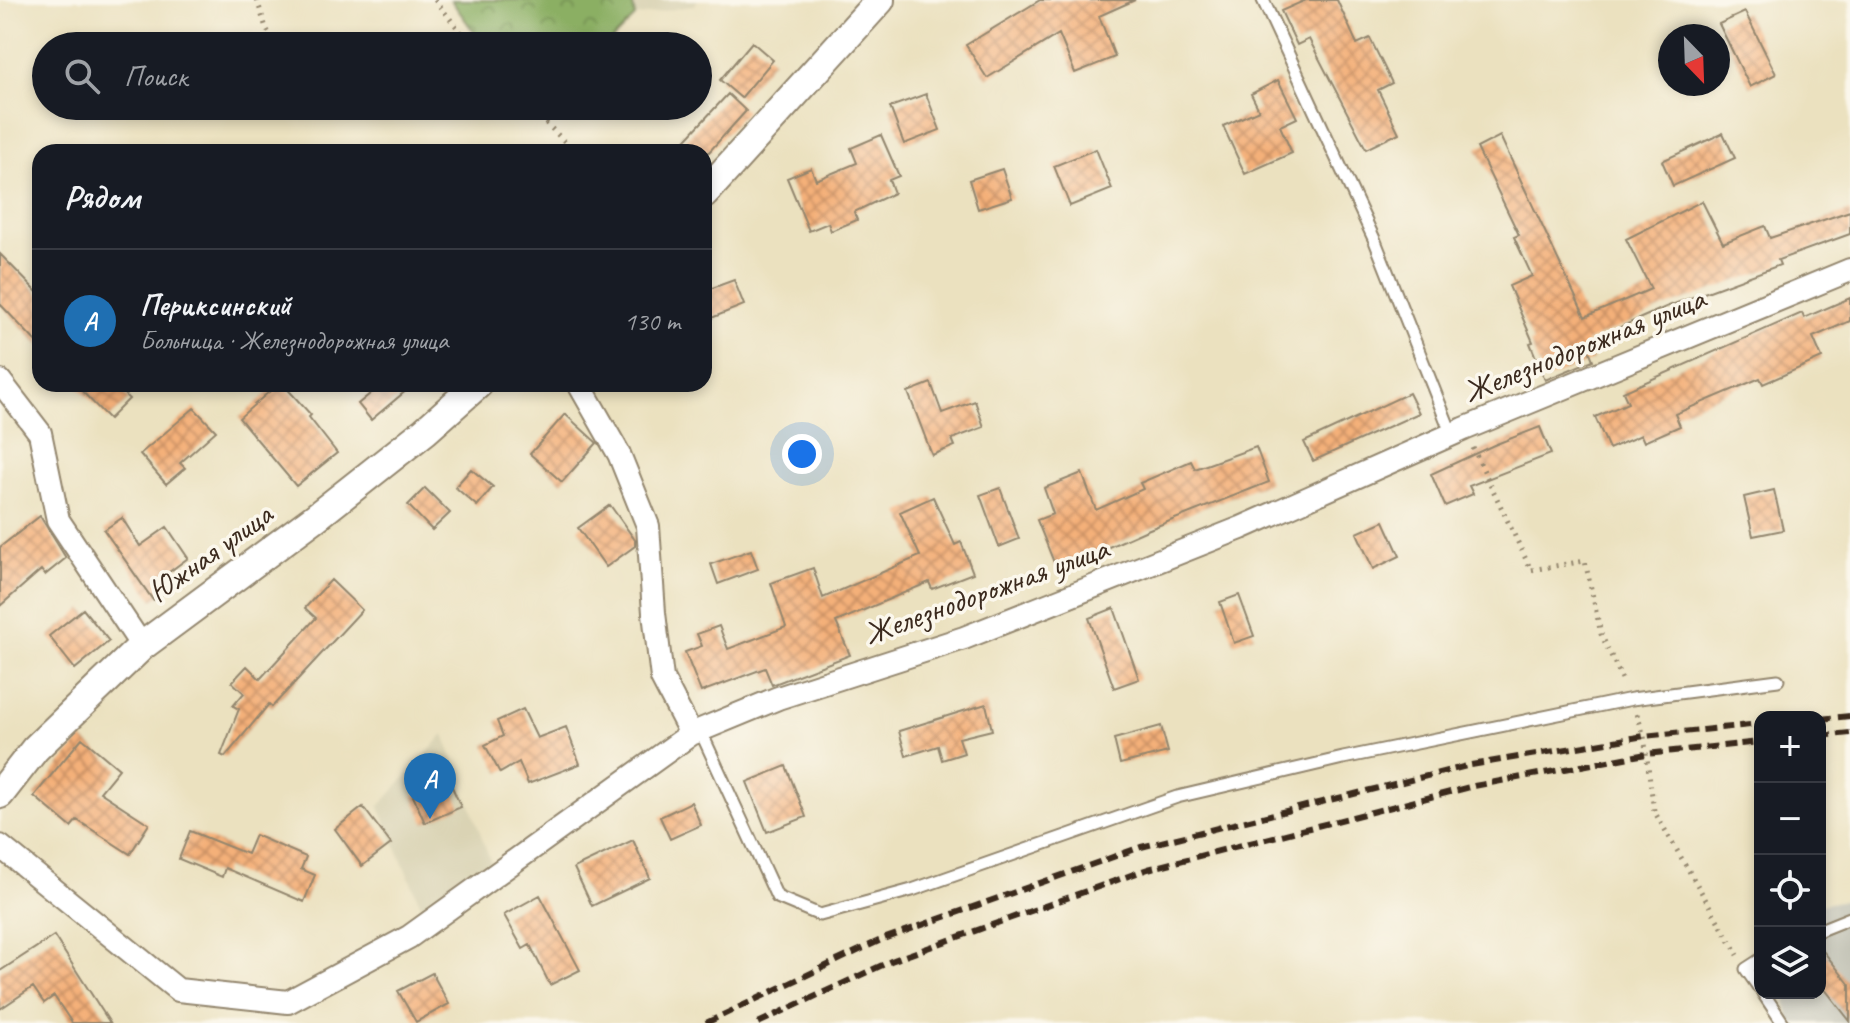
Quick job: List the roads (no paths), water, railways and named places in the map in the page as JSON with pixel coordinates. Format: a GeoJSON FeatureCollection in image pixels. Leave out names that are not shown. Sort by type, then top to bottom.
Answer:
{"type":"FeatureCollection","features":[{"type":"Feature","properties":{"kind":"street"},"geometry":{"type":"LineString","coordinates":[[712,185],[880,0]]}},
{"type":"Feature","properties":{"kind":"street","name":"Железнодорожная улица"},"geometry":{"type":"LineString","coordinates":[[0,846],[178,990],[288,1002],[409,937],[696,732],[778,698],[964,638],[1241,528],[1452,435],[1850,270]]}},
{"type":"Feature","properties":{"kind":"street"},"geometry":{"type":"LineString","coordinates":[[0,381],[40,433],[58,520],[142,646]]}},
{"type":"Feature","properties":{"kind":"street","name":"Южная улица"},"geometry":{"type":"LineString","coordinates":[[0,794],[35,749],[142,646],[316,517],[469,392]]}},
{"type":"Feature","properties":{"kind":"street"},"geometry":{"type":"LineString","coordinates":[[584,392],[619,454],[648,526],[662,678],[696,732]]}},
{"type":"Feature","properties":{"kind":"lane"},"geometry":{"type":"LineString","coordinates":[[1263,0],[1375,241],[1452,435]]}},
{"type":"Feature","properties":{"kind":"lane"},"geometry":{"type":"LineString","coordinates":[[696,732],[777,897],[820,915],[912,890],[1177,797],[1343,758],[1632,699],[1778,680]]}},
{"type":"Feature","properties":{"kind":"lane"},"geometry":{"type":"LineString","coordinates":[[1826,928],[1850,918]]}},
{"type":"Feature","properties":{"kind":"lane"},"geometry":{"type":"LineString","coordinates":[[1754,964],[1746,969],[1754,981]]}},
{"type":"Feature","properties":{"kind":"lane"},"geometry":{"type":"LineString","coordinates":[[1766,999],[1783,1023]]}},
{"type":"Feature","properties":{"kind":"railway"},"geometry":{"type":"LineString","coordinates":[[1826,718],[1850,716]]}},
{"type":"Feature","properties":{"kind":"railway"},"geometry":{"type":"LineString","coordinates":[[706,1023],[883,939],[1141,847],[1471,765],[1644,736],[1754,725]]}},
{"type":"Feature","properties":{"kind":"railway"},"geometry":{"type":"LineString","coordinates":[[1826,735],[1850,733]]}},
{"type":"Feature","properties":{"kind":"railway"},"geometry":{"type":"LineString","coordinates":[[758,1023],[891,961],[1148,869],[1474,786],[1646,754],[1754,743]]}},
{"type":"Feature","properties":{"kind":"place","name":"Периксинский"},"geometry":{"type":"Point","coordinates":[430,819]}}]}
